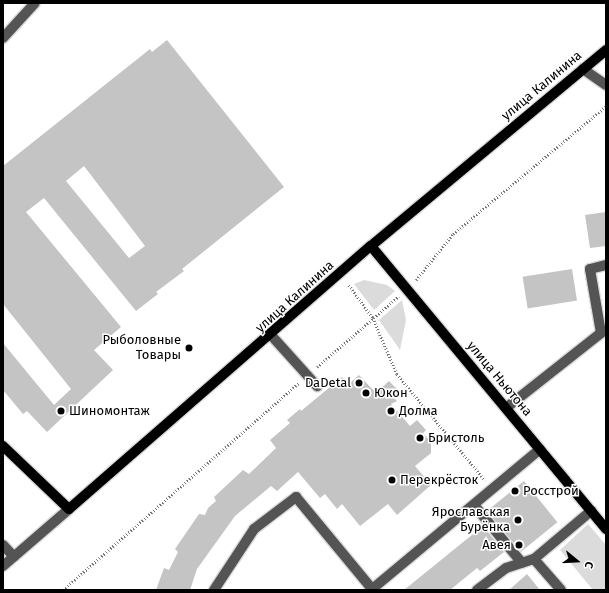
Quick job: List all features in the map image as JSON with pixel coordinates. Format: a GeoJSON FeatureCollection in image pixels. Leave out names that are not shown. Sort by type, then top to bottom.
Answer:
{"type":"FeatureCollection","features":[{"type":"Feature","properties":{"kind":"main road","name":"улица Калинина"},"geometry":{"type":"LineString","coordinates":[[69,509],[271,335],[371,246],[606,50]]}},
{"type":"Feature","properties":{"kind":"main road","name":"улица Ньютона"},"geometry":{"type":"LineString","coordinates":[[371,246],[606,529]]}},
{"type":"Feature","properties":{"kind":"main road"},"geometry":{"type":"LineString","coordinates":[[3,446],[69,509]]}},
{"type":"Feature","properties":{"kind":"street"},"geometry":{"type":"LineString","coordinates":[[3,38],[35,3]]}},
{"type":"Feature","properties":{"kind":"street"},"geometry":{"type":"LineString","coordinates":[[583,69],[606,85]]}},
{"type":"Feature","properties":{"kind":"street"},"geometry":{"type":"LineString","coordinates":[[506,408],[604,333],[590,269],[606,265]]}},
{"type":"Feature","properties":{"kind":"street"},"geometry":{"type":"LineString","coordinates":[[271,335],[318,386]]}},
{"type":"Feature","properties":{"kind":"street"},"geometry":{"type":"LineString","coordinates":[[214,590],[254,529],[296,497],[372,590],[540,450]]}},
{"type":"Feature","properties":{"kind":"street"},"geometry":{"type":"LineString","coordinates":[[474,505],[522,563]]}},
{"type":"Feature","properties":{"kind":"street","name":"улица Калинина"},"geometry":{"type":"LineString","coordinates":[[3,566],[69,509]]}},
{"type":"Feature","properties":{"kind":"street"},"geometry":{"type":"LineString","coordinates":[[481,589],[506,568],[534,558],[591,511]]}},
{"type":"Feature","properties":{"kind":"street"},"geometry":{"type":"LineString","coordinates":[[3,545],[14,557]]}},
{"type":"Feature","properties":{"kind":"street"},"geometry":{"type":"LineString","coordinates":[[534,558],[561,590]]}},
{"type":"Feature","properties":{"kind":"path"},"geometry":{"type":"LineString","coordinates":[[416,280],[453,234],[606,106]]}},
{"type":"Feature","properties":{"kind":"path"},"geometry":{"type":"LineString","coordinates":[[349,286],[372,318],[397,374],[493,490]]}},
{"type":"Feature","properties":{"kind":"path"},"geometry":{"type":"LineString","coordinates":[[63,590],[399,295]]}},
{"type":"Feature","properties":{"kind":"shaded area"},"geometry":{"type":"Polygon","coordinates":[[[364,280],[387,285],[395,291],[374,310],[354,284],[364,280]]]}},
{"type":"Feature","properties":{"kind":"shaded area"},"geometry":{"type":"Polygon","coordinates":[[[402,300],[406,320],[400,350],[379,320],[402,300]]]}},
{"type":"Feature","properties":{"kind":"shaded area"},"geometry":{"type":"Polygon","coordinates":[[[588,524],[606,545],[606,590],[593,590],[560,550],[588,524]]]}},
{"type":"Feature","properties":{"kind":"building"},"geometry":{"type":"Polygon","coordinates":[[[167,40],[284,187],[182,269],[184,271],[156,292],[158,294],[136,311],[44,198],[26,212],[121,327],[94,350],[113,370],[47,432],[27,411],[23,414],[3,390],[3,343],[54,405],[71,389],[3,304],[3,166],[150,49],[152,52],[167,40]],[[84,166],[66,181],[129,258],[145,246],[84,166]]]}},
{"type":"Feature","properties":{"kind":"building"},"geometry":{"type":"Polygon","coordinates":[[[606,212],[606,246],[590,248],[585,215],[606,212]]]}},
{"type":"Feature","properties":{"kind":"building"},"geometry":{"type":"Polygon","coordinates":[[[572,269],[577,301],[528,308],[523,277],[572,269]]]}},
{"type":"Feature","properties":{"kind":"building"},"geometry":{"type":"Polygon","coordinates":[[[359,375],[376,393],[389,381],[401,393],[394,398],[397,401],[391,404],[410,426],[417,420],[426,430],[423,433],[431,442],[431,453],[415,466],[431,485],[397,515],[388,504],[360,526],[342,504],[337,509],[325,494],[320,498],[298,472],[277,491],[271,486],[235,516],[197,569],[190,590],[156,590],[164,568],[169,570],[178,552],[175,549],[199,514],[205,515],[208,508],[216,501],[214,497],[243,470],[249,474],[276,448],[270,440],[290,423],[287,420],[300,409],[301,411],[342,377],[349,384],[359,375]]]}},
{"type":"Feature","properties":{"kind":"building"},"geometry":{"type":"Polygon","coordinates":[[[524,481],[557,522],[520,552],[487,511],[524,481]]]}},
{"type":"Feature","properties":{"kind":"building"},"geometry":{"type":"Polygon","coordinates":[[[483,526],[504,552],[480,571],[477,568],[450,590],[404,590],[483,526]]]}},
{"type":"Feature","properties":{"kind":"building"},"geometry":{"type":"Polygon","coordinates":[[[527,574],[540,590],[509,590],[527,574]]]}},
{"type":"Feature","properties":{"kind":"place","name":"Рыболовные Товары"},"geometry":{"type":"Point","coordinates":[189,348]}},
{"type":"Feature","properties":{"kind":"place","name":"DaDetal"},"geometry":{"type":"Point","coordinates":[359,383]}},
{"type":"Feature","properties":{"kind":"place","name":"Юкон"},"geometry":{"type":"Point","coordinates":[366,393]}},
{"type":"Feature","properties":{"kind":"place","name":"Шиномонтаж"},"geometry":{"type":"Point","coordinates":[61,411]}},
{"type":"Feature","properties":{"kind":"place","name":"Долма"},"geometry":{"type":"Point","coordinates":[391,411]}},
{"type":"Feature","properties":{"kind":"place","name":"Бристоль"},"geometry":{"type":"Point","coordinates":[420,438]}},
{"type":"Feature","properties":{"kind":"place","name":"Перекрёсток"},"geometry":{"type":"Point","coordinates":[392,480]}},
{"type":"Feature","properties":{"kind":"place","name":"Росстрой"},"geometry":{"type":"Point","coordinates":[515,491]}},
{"type":"Feature","properties":{"kind":"place","name":"Ярославская Бурёнка"},"geometry":{"type":"Point","coordinates":[518,520]}},
{"type":"Feature","properties":{"kind":"place","name":"Авея"},"geometry":{"type":"Point","coordinates":[519,545]}}]}
